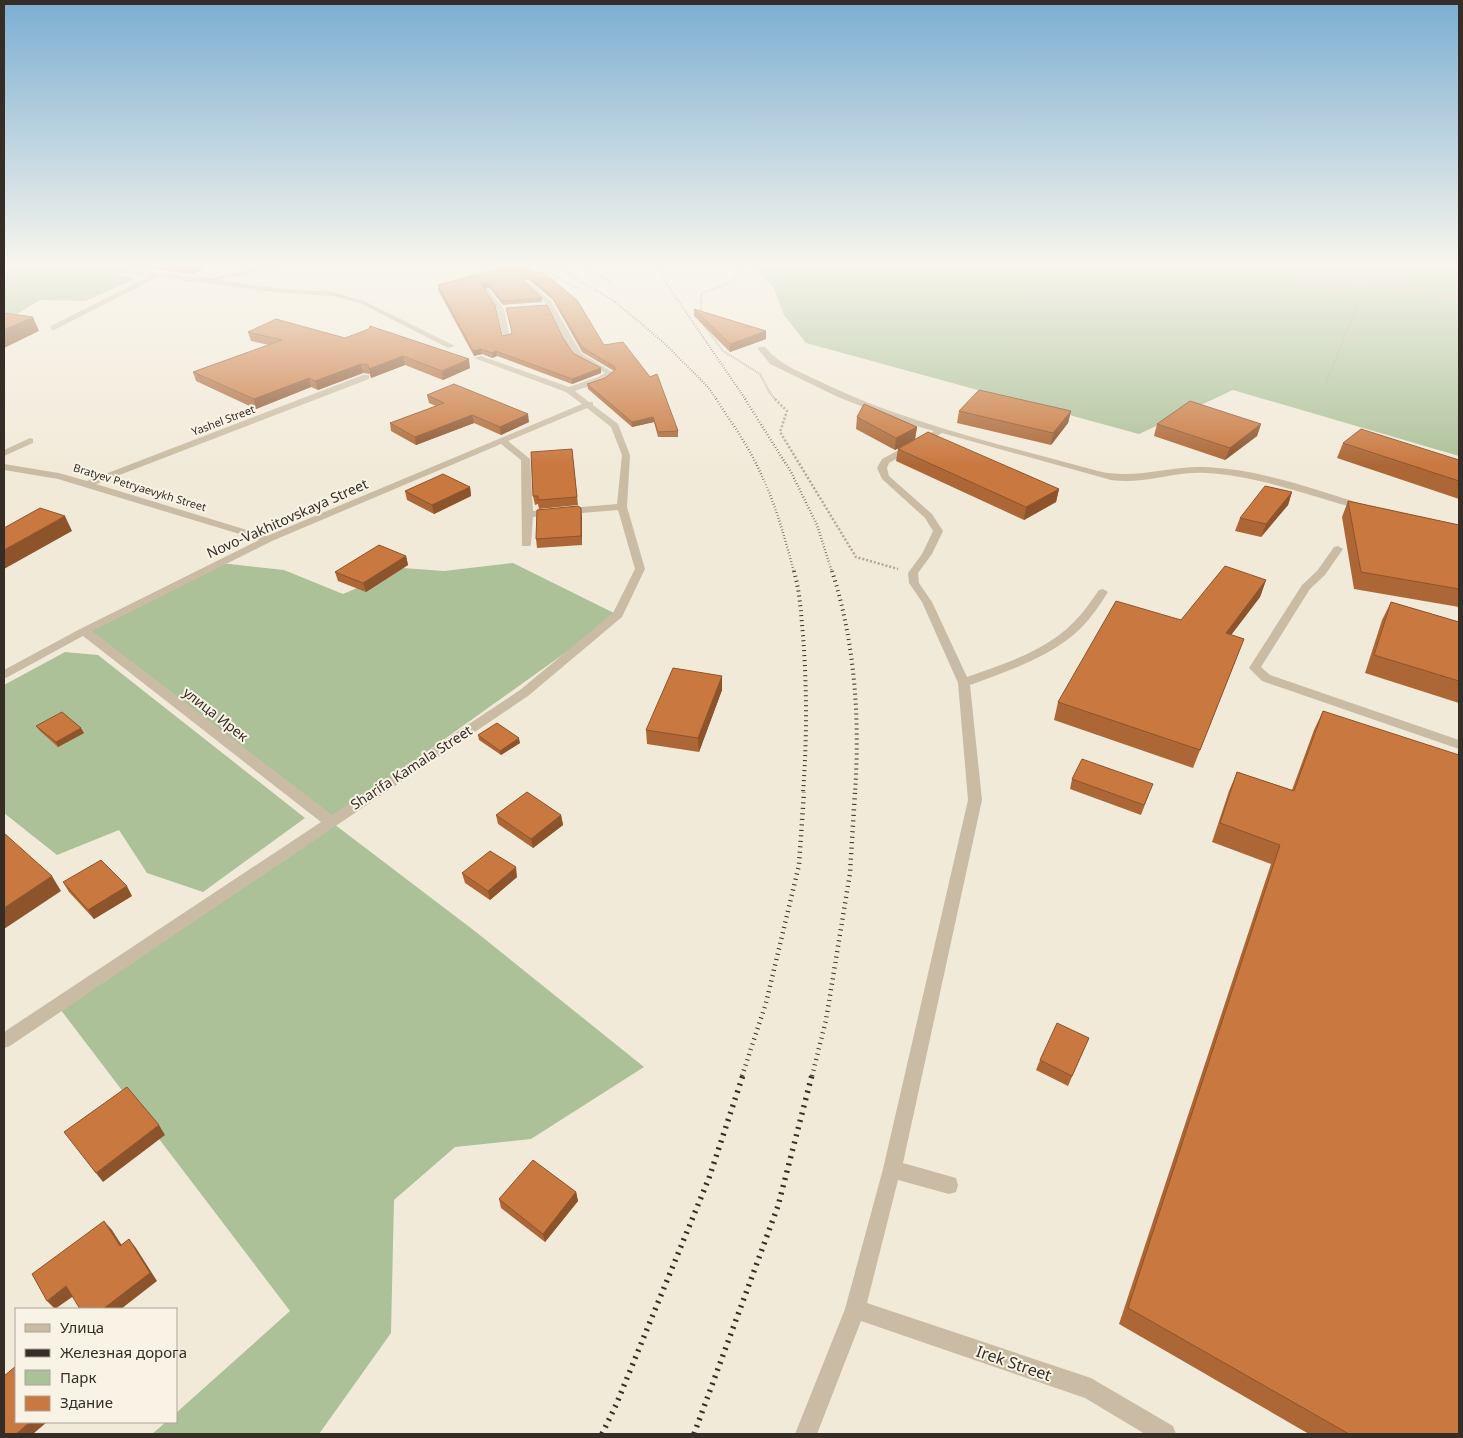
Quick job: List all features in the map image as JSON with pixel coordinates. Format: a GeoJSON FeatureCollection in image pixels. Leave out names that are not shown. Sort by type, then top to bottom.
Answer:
{"type":"FeatureCollection","features":[{"type":"Feature","properties":{"kind":"street"},"geometry":{"type":"LineString","coordinates":[[423,332],[451,346]]}},
{"type":"Feature","properties":{"kind":"street"},"geometry":{"type":"LineString","coordinates":[[506,332],[507,337]]}},
{"type":"Feature","properties":{"kind":"street"},"geometry":{"type":"LineString","coordinates":[[563,332],[578,355],[610,373],[600,379],[568,390]]}},
{"type":"Feature","properties":{"kind":"street"},"geometry":{"type":"LineString","coordinates":[[762,349],[774,362],[841,395],[902,419],[1094,473],[1118,478],[1145,476],[1178,470],[1253,475],[1369,508]]}},
{"type":"Feature","properties":{"kind":"street","name":"Sharifa Kamala Street"},"geometry":{"type":"LineString","coordinates":[[4,1040],[524,693],[618,615],[640,570],[622,507],[626,455],[615,426],[590,404],[568,390],[478,358]]}},
{"type":"Feature","properties":{"kind":"street","name":"Yashel Street"},"geometry":{"type":"LineString","coordinates":[[88,484],[366,377]]}},
{"type":"Feature","properties":{"kind":"street","name":"Novo-Vakhitovskaya Street"},"geometry":{"type":"LineString","coordinates":[[4,675],[84,631],[268,539],[590,404]]}},
{"type":"Feature","properties":{"kind":"street"},"geometry":{"type":"LineString","coordinates":[[806,1434],[855,1309],[892,1169],[975,800],[964,683],[927,602],[914,583],[913,573],[927,554],[938,532],[929,516],[885,478],[882,468],[885,461],[941,430]]}},
{"type":"Feature","properties":{"kind":"street"},"geometry":{"type":"LineString","coordinates":[[4,453],[30,441]]}},
{"type":"Feature","properties":{"kind":"street"},"geometry":{"type":"LineString","coordinates":[[502,441],[525,459],[528,514],[526,544]]}},
{"type":"Feature","properties":{"kind":"street","name":"Bratyev Petryaevykh Street"},"geometry":{"type":"LineString","coordinates":[[4,467],[59,476],[268,539]]}},
{"type":"Feature","properties":{"kind":"street"},"geometry":{"type":"LineString","coordinates":[[528,514],[622,507]]}},
{"type":"Feature","properties":{"kind":"street"},"geometry":{"type":"LineString","coordinates":[[1338,549],[1321,573],[1306,588],[1255,668],[1266,678],[1459,745]]}},
{"type":"Feature","properties":{"kind":"street"},"geometry":{"type":"LineString","coordinates":[[964,683],[1052,644],[1077,627],[1103,592]]}},
{"type":"Feature","properties":{"kind":"street","name":"улица Ирек"},"geometry":{"type":"LineString","coordinates":[[84,631],[330,821]]}},
{"type":"Feature","properties":{"kind":"street"},"geometry":{"type":"LineString","coordinates":[[54,648],[80,641],[99,643]]}},
{"type":"Feature","properties":{"kind":"street"},"geometry":{"type":"LineString","coordinates":[[892,1169],[948,1185]]}},
{"type":"Feature","properties":{"kind":"street","name":"Irek Street"},"geometry":{"type":"LineString","coordinates":[[855,1309],[1091,1389],[1165,1434]]}},
{"type":"Feature","properties":{"kind":"path"},"geometry":{"type":"LineString","coordinates":[[708,332],[723,351],[760,374],[770,393],[788,411],[780,432],[856,558],[913,573]]}},
{"type":"Feature","properties":{"kind":"path"},"geometry":{"type":"LineString","coordinates":[[1325,385],[1347,332]]}},
{"type":"Feature","properties":{"kind":"green space"},"geometry":{"type":"Polygon","coordinates":[[[797,332],[1459,332],[1459,456],[1233,390],[1139,434],[806,343],[797,332]]]}},
{"type":"Feature","properties":{"kind":"green space"},"geometry":{"type":"Polygon","coordinates":[[[221,563],[284,570],[343,594],[403,568],[444,571],[513,563],[618,615],[330,821],[84,631],[221,563]]]}},
{"type":"Feature","properties":{"kind":"green space"},"geometry":{"type":"Polygon","coordinates":[[[65,652],[98,655],[305,818],[203,892],[147,873],[119,830],[57,855],[4,813],[4,685],[65,652]]]}},
{"type":"Feature","properties":{"kind":"green space"},"geometry":{"type":"Polygon","coordinates":[[[330,821],[476,932],[644,1067],[531,1139],[455,1147],[394,1200],[391,1333],[319,1434],[152,1434],[165,1423],[178,1423],[178,1411],[290,1311],[57,1005],[330,821]]]}},
{"type":"Feature","properties":{"kind":"building"},"geometry":{"type":"Polygon","coordinates":[[[248,332],[324,332],[345,338],[361,332],[388,332],[469,359],[442,371],[403,356],[369,369],[368,365],[361,364],[315,381],[309,378],[254,399],[193,372],[282,340],[248,332]]]}},
{"type":"Feature","properties":{"kind":"building"},"geometry":{"type":"Polygon","coordinates":[[[463,332],[501,332],[502,336],[512,332],[560,332],[573,353],[601,368],[572,379],[496,351],[492,353],[481,349],[473,351],[463,332]]]}},
{"type":"Feature","properties":{"kind":"building"},"geometry":{"type":"Polygon","coordinates":[[[573,332],[596,332],[604,345],[623,342],[650,377],[657,374],[678,431],[658,432],[653,417],[632,422],[587,384],[605,378],[615,370],[615,367],[582,347],[573,332]]]}},
{"type":"Feature","properties":{"kind":"building"},"geometry":{"type":"Polygon","coordinates":[[[718,332],[763,332],[730,344],[718,332]]]}},
{"type":"Feature","properties":{"kind":"building"},"geometry":{"type":"Polygon","coordinates":[[[454,384],[528,414],[500,427],[472,415],[415,437],[390,423],[444,403],[427,395],[454,384]]]}},
{"type":"Feature","properties":{"kind":"building"},"geometry":{"type":"Polygon","coordinates":[[[979,390],[1071,411],[1053,433],[959,411],[979,390]]]}},
{"type":"Feature","properties":{"kind":"building"},"geometry":{"type":"Polygon","coordinates":[[[1190,401],[1261,424],[1230,448],[1157,424],[1190,401]]]}},
{"type":"Feature","properties":{"kind":"building"},"geometry":{"type":"Polygon","coordinates":[[[864,404],[917,427],[896,438],[857,417],[864,404]]]}},
{"type":"Feature","properties":{"kind":"building"},"geometry":{"type":"Polygon","coordinates":[[[1361,429],[1459,460],[1459,481],[1343,443],[1361,429]]]}},
{"type":"Feature","properties":{"kind":"building"},"geometry":{"type":"Polygon","coordinates":[[[928,432],[1059,489],[1026,507],[898,449],[928,432]]]}},
{"type":"Feature","properties":{"kind":"building"},"geometry":{"type":"Polygon","coordinates":[[[572,449],[577,497],[538,500],[538,496],[533,496],[531,452],[572,449]]]}},
{"type":"Feature","properties":{"kind":"building"},"geometry":{"type":"Polygon","coordinates":[[[443,474],[470,487],[432,505],[405,491],[443,474]]]}},
{"type":"Feature","properties":{"kind":"building"},"geometry":{"type":"Polygon","coordinates":[[[1265,486],[1292,492],[1266,524],[1240,518],[1265,486]]]}},
{"type":"Feature","properties":{"kind":"building"},"geometry":{"type":"Polygon","coordinates":[[[1348,501],[1459,525],[1459,589],[1361,572],[1348,501]]]}},
{"type":"Feature","properties":{"kind":"building"},"geometry":{"type":"Polygon","coordinates":[[[578,506],[581,508],[581,536],[536,539],[537,510],[578,506]]]}},
{"type":"Feature","properties":{"kind":"building"},"geometry":{"type":"Polygon","coordinates":[[[40,508],[65,516],[4,550],[4,528],[40,508]]]}},
{"type":"Feature","properties":{"kind":"building"},"geometry":{"type":"Polygon","coordinates":[[[379,545],[406,556],[363,583],[335,572],[379,545]]]}},
{"type":"Feature","properties":{"kind":"building"},"geometry":{"type":"Polygon","coordinates":[[[1225,566],[1266,580],[1226,633],[1244,639],[1200,750],[1058,702],[1116,601],[1181,620],[1225,566]]]}},
{"type":"Feature","properties":{"kind":"building"},"geometry":{"type":"Polygon","coordinates":[[[1391,602],[1459,622],[1459,681],[1374,655],[1391,602]]]}},
{"type":"Feature","properties":{"kind":"building"},"geometry":{"type":"Polygon","coordinates":[[[673,668],[722,676],[698,738],[646,730],[673,668]]]}},
{"type":"Feature","properties":{"kind":"building"},"geometry":{"type":"Polygon","coordinates":[[[1323,711],[1459,755],[1459,1434],[1349,1434],[1128,1308],[1280,845],[1220,823],[1237,772],[1294,791],[1323,711]]]}},
{"type":"Feature","properties":{"kind":"building"},"geometry":{"type":"Polygon","coordinates":[[[62,712],[81,728],[56,742],[36,726],[62,712]]]}},
{"type":"Feature","properties":{"kind":"building"},"geometry":{"type":"Polygon","coordinates":[[[497,723],[519,738],[500,751],[478,735],[497,723]]]}},
{"type":"Feature","properties":{"kind":"building"},"geometry":{"type":"Polygon","coordinates":[[[1082,759],[1153,784],[1144,805],[1072,779],[1082,759]]]}},
{"type":"Feature","properties":{"kind":"building"},"geometry":{"type":"Polygon","coordinates":[[[527,792],[561,815],[531,839],[496,815],[527,792]]]}},
{"type":"Feature","properties":{"kind":"building"},"geometry":{"type":"Polygon","coordinates":[[[4,833],[52,876],[4,908],[4,833]]]}},
{"type":"Feature","properties":{"kind":"building"},"geometry":{"type":"Polygon","coordinates":[[[490,851],[516,867],[488,891],[462,873],[490,851]]]}},
{"type":"Feature","properties":{"kind":"building"},"geometry":{"type":"Polygon","coordinates":[[[101,860],[127,886],[88,910],[63,882],[101,860]]]}},
{"type":"Feature","properties":{"kind":"building"},"geometry":{"type":"Polygon","coordinates":[[[1057,1023],[1089,1038],[1072,1076],[1040,1060],[1057,1023]]]}},
{"type":"Feature","properties":{"kind":"building"},"geometry":{"type":"Polygon","coordinates":[[[127,1087],[159,1125],[96,1173],[64,1132],[127,1087]]]}},
{"type":"Feature","properties":{"kind":"building"},"geometry":{"type":"Polygon","coordinates":[[[533,1160],[576,1192],[543,1234],[499,1199],[533,1160]]]}},
{"type":"Feature","properties":{"kind":"building"},"geometry":{"type":"Polygon","coordinates":[[[104,1221],[120,1246],[129,1239],[150,1273],[104,1308],[79,1308],[66,1286],[47,1301],[32,1274],[104,1221]]]}},
{"type":"Feature","properties":{"kind":"building"},"geometry":{"type":"Polygon","coordinates":[[[15,1367],[15,1423],[29,1423],[16,1434],[4,1434],[4,1376],[15,1367]]]}},
{"type":"Feature","properties":{"kind":"railway"},"geometry":{"type":"LineString","coordinates":[[651,332],[708,387],[717,400]]}},
{"type":"Feature","properties":{"kind":"railway"},"geometry":{"type":"LineString","coordinates":[[700,332],[746,400]]}},
{"type":"Feature","properties":{"kind":"railway"},"geometry":{"type":"LineString","coordinates":[[716,399],[746,445],[766,486],[780,522],[794,572]]}},
{"type":"Feature","properties":{"kind":"railway"},"geometry":{"type":"LineString","coordinates":[[745,399],[791,472],[817,525],[832,572]]}},
{"type":"Feature","properties":{"kind":"railway"},"geometry":{"type":"LineString","coordinates":[[794,571],[800,603],[806,695],[803,793]]}},
{"type":"Feature","properties":{"kind":"railway"},"geometry":{"type":"LineString","coordinates":[[832,571],[846,625],[854,681],[857,737],[855,793]]}},
{"type":"Feature","properties":{"kind":"railway"},"geometry":{"type":"LineString","coordinates":[[742,1076],[766,1003],[799,865],[804,792]]}},
{"type":"Feature","properties":{"kind":"railway"},"geometry":{"type":"LineString","coordinates":[[812,1076],[826,1020],[850,873],[855,792]]}},
{"type":"Feature","properties":{"kind":"railway"},"geometry":{"type":"LineString","coordinates":[[602,1434],[616,1405],[709,1178],[743,1075]]}},
{"type":"Feature","properties":{"kind":"railway"},"geometry":{"type":"LineString","coordinates":[[694,1434],[778,1206],[812,1075]]}}]}
